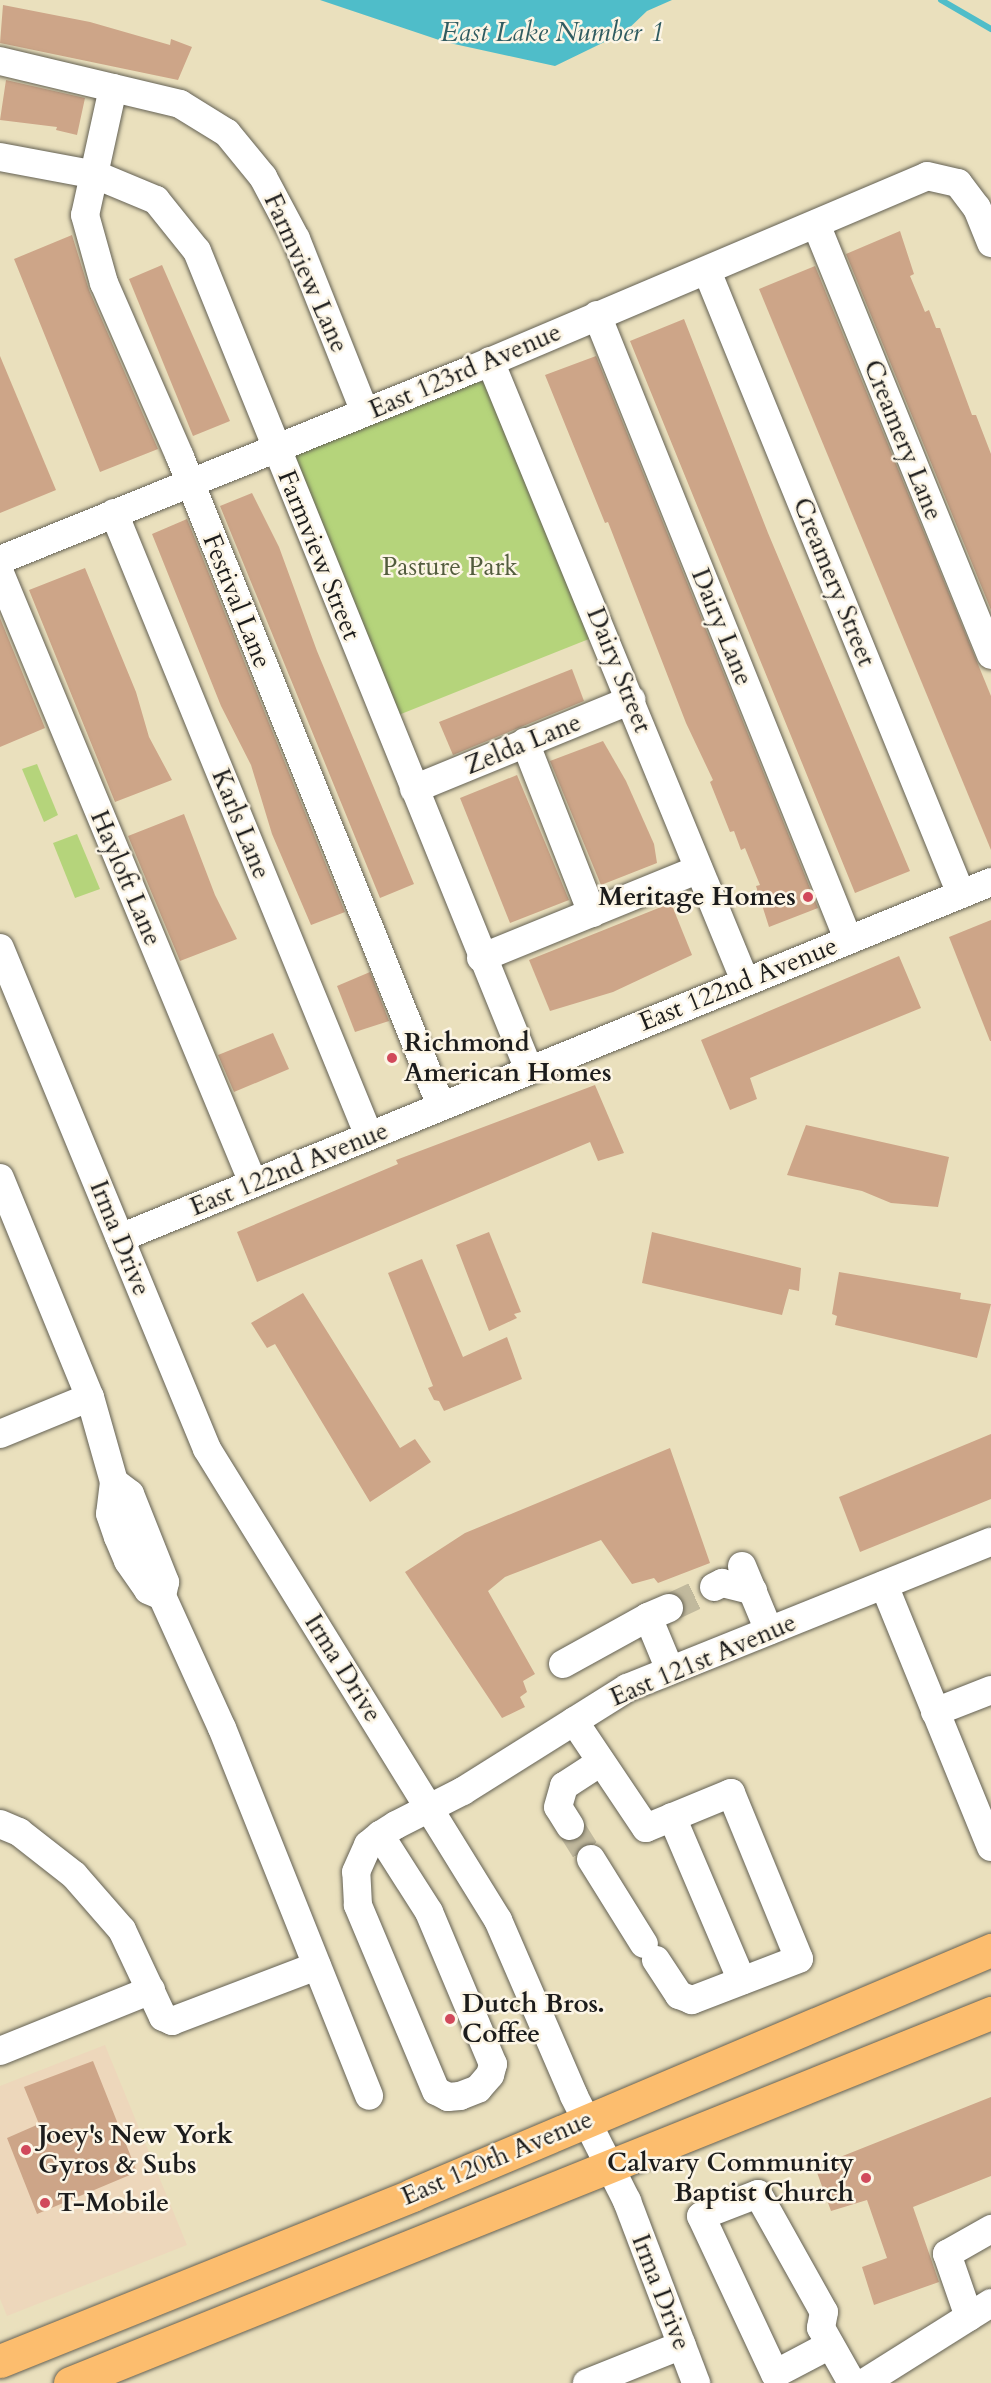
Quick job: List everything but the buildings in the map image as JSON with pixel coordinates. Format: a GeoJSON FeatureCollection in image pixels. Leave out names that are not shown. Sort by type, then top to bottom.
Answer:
{"type":"FeatureCollection","features":[{"type":"Feature","properties":{"kind":"main road","name":"East 120th Avenue"},"geometry":{"type":"LineString","coordinates":[[1,2359],[585,2120],[991,1950]]}},
{"type":"Feature","properties":{"kind":"main road","name":"East 120th Avenue"},"geometry":{"type":"LineString","coordinates":[[70,2383],[991,2013]]}},
{"type":"Feature","properties":{"kind":"street","name":"Farmview Lane"},"geometry":{"type":"LineString","coordinates":[[0,61],[180,104],[226,133],[263,177],[301,249],[365,412]]}},
{"type":"Feature","properties":{"kind":"street","name":"Festival Lane"},"geometry":{"type":"LineString","coordinates":[[113,88],[96,175],[85,215],[104,282],[190,483],[441,1106]]}},
{"type":"Feature","properties":{"kind":"street","name":"Farmview Street"},"geometry":{"type":"LineString","coordinates":[[0,157],[96,175],[156,200],[197,251],[481,958],[529,1070]]}},
{"type":"Feature","properties":{"kind":"street","name":"East 123rd Avenue"},"geometry":{"type":"LineString","coordinates":[[0,560],[490,361],[927,176],[958,183],[977,208],[991,243]]}},
{"type":"Feature","properties":{"kind":"street","name":"Creamery Lane"},"geometry":{"type":"LineString","coordinates":[[816,224],[991,656]]}},
{"type":"Feature","properties":{"kind":"street","name":"Creamery Street"},"geometry":{"type":"LineString","coordinates":[[707,271],[961,894]]}},
{"type":"Feature","properties":{"kind":"street","name":"Dairy Lane"},"geometry":{"type":"LineString","coordinates":[[597,315],[848,939]]}},
{"type":"Feature","properties":{"kind":"street","name":"Dairy Street"},"geometry":{"type":"LineString","coordinates":[[490,361],[631,700],[744,981]]}},
{"type":"Feature","properties":{"kind":"street","name":"Karls Lane"},"geometry":{"type":"LineString","coordinates":[[114,513],[369,1136]]}},
{"type":"Feature","properties":{"kind":"street","name":"Hayloft Lane"},"geometry":{"type":"LineString","coordinates":[[0,573],[253,1184]]}},
{"type":"Feature","properties":{"kind":"street","name":"Zelda Lane"},"geometry":{"type":"LineString","coordinates":[[414,789],[631,700]]}},
{"type":"Feature","properties":{"kind":"street"},"geometry":{"type":"LineString","coordinates":[[525,742],[592,913]]}},
{"type":"Feature","properties":{"kind":"street"},"geometry":{"type":"LineString","coordinates":[[481,958],[699,869]]}},
{"type":"Feature","properties":{"kind":"street","name":"East 122nd Avenue"},"geometry":{"type":"LineString","coordinates":[[120,1238],[744,981],[991,882]]}},
{"type":"Feature","properties":{"kind":"street","name":"Irma Drive"},"geometry":{"type":"LineString","coordinates":[[0,948],[207,1449],[498,1920],[585,2120],[612,2166],[696,2383]]}},
{"type":"Feature","properties":{"kind":"street"},"geometry":{"type":"LineString","coordinates":[[0,1178],[90,1397],[114,1482],[110,1514],[124,1553],[148,1590],[162,1596],[222,1728],[369,2096]]}},
{"type":"Feature","properties":{"kind":"street"},"geometry":{"type":"LineString","coordinates":[[0,1434],[90,1397]]}},
{"type":"Feature","properties":{"kind":"street","name":"East 121st Avenue"},"geometry":{"type":"LineString","coordinates":[[374,1840],[627,1688],[991,1542]]}},
{"type":"Feature","properties":{"kind":"street"},"geometry":{"type":"LineString","coordinates":[[714,1587],[722,1583],[748,1578],[769,1630]]}},
{"type":"Feature","properties":{"kind":"street"},"geometry":{"type":"LineString","coordinates":[[884,1585],[991,1847]]}},
{"type":"Feature","properties":{"kind":"street"},"geometry":{"type":"LineString","coordinates":[[563,1664],[658,1612],[670,1670]]}},
{"type":"Feature","properties":{"kind":"street"},"geometry":{"type":"LineString","coordinates":[[935,1712],[991,1690]]}},
{"type":"Feature","properties":{"kind":"street"},"geometry":{"type":"LineString","coordinates":[[574,1721],[646,1828],[731,1793],[799,1959],[693,2000],[679,1995],[591,1859]]}},
{"type":"Feature","properties":{"kind":"street"},"geometry":{"type":"LineString","coordinates":[[570,1826],[558,1807],[564,1786],[601,1762]]}},
{"type":"Feature","properties":{"kind":"street"},"geometry":{"type":"LineString","coordinates":[[672,1817],[742,1981]]}},
{"type":"Feature","properties":{"kind":"street"},"geometry":{"type":"LineString","coordinates":[[0,1824],[19,1832],[74,1875],[122,1930],[163,2017],[172,2021],[317,1966]]}},
{"type":"Feature","properties":{"kind":"street"},"geometry":{"type":"LineString","coordinates":[[374,1840],[415,1886],[447,1950],[485,2040],[493,2064],[490,2075],[478,2089],[448,2097],[436,2091],[358,1905],[356,1872],[374,1840]]}},
{"type":"Feature","properties":{"kind":"street"},"geometry":{"type":"LineString","coordinates":[[0,2051],[151,1990]]}},
{"type":"Feature","properties":{"kind":"street"},"geometry":{"type":"LineString","coordinates":[[830,2345],[775,2374],[701,2216],[758,2194],[824,2312],[821,2328],[852,2383]]}},
{"type":"Feature","properties":{"kind":"street"},"geometry":{"type":"LineString","coordinates":[[864,2383],[980,2310],[947,2254],[991,2229]]}},
{"type":"Feature","properties":{"kind":"street"},"geometry":{"type":"LineString","coordinates":[[587,2383],[682,2346]]}},
{"type":"Feature","properties":{"kind":"shaded area"},"geometry":{"type":"Polygon","coordinates":[[[105,2045],[187,2245],[7,2316],[0,2299],[0,2086],[105,2045]]]}},
{"type":"Feature","properties":{"kind":"green space","name":"Pasture Park"},"geometry":{"type":"Polygon","coordinates":[[[490,361],[604,633],[386,720],[276,449],[490,361]]]}},
{"type":"Feature","properties":{"kind":"green space"},"geometry":{"type":"Polygon","coordinates":[[[37,764],[58,815],[44,822],[22,769],[37,764]]]}},
{"type":"Feature","properties":{"kind":"green space"},"geometry":{"type":"Polygon","coordinates":[[[77,834],[100,889],[75,898],[53,843],[77,834]]]}},
{"type":"Feature","properties":{"kind":"water","name":"East Lake Number 1"},"geometry":{"type":"Polygon","coordinates":[[[320,0],[672,0],[647,11],[625,32],[555,66],[445,42],[320,0]]]}},
{"type":"Feature","properties":{"kind":"waterway"},"geometry":{"type":"LineString","coordinates":[[941,0],[991,29]]}},
{"type":"Feature","properties":{"kind":"tunnel"},"geometry":{"type":"LineString","coordinates":[[669,1608],[714,1587]]}},
{"type":"Feature","properties":{"kind":"tunnel"},"geometry":{"type":"LineString","coordinates":[[570,1826],[591,1859]]}},
{"type":"Feature","properties":{"kind":"place","name":"Meritage Homes"},"geometry":{"type":"Point","coordinates":[808,897]}},
{"type":"Feature","properties":{"kind":"place","name":"Richmond American Homes"},"geometry":{"type":"Point","coordinates":[392,1058]}},
{"type":"Feature","properties":{"kind":"place","name":"Dutch Bros. Coffee"},"geometry":{"type":"Point","coordinates":[450,2019]}},
{"type":"Feature","properties":{"kind":"place","name":"Joey's New York Gyros & Subs"},"geometry":{"type":"Point","coordinates":[26,2150]}},
{"type":"Feature","properties":{"kind":"place","name":"Calvary Community Baptist Church"},"geometry":{"type":"Point","coordinates":[866,2178]}},
{"type":"Feature","properties":{"kind":"place","name":"T-Mobile"},"geometry":{"type":"Point","coordinates":[45,2203]}}]}
